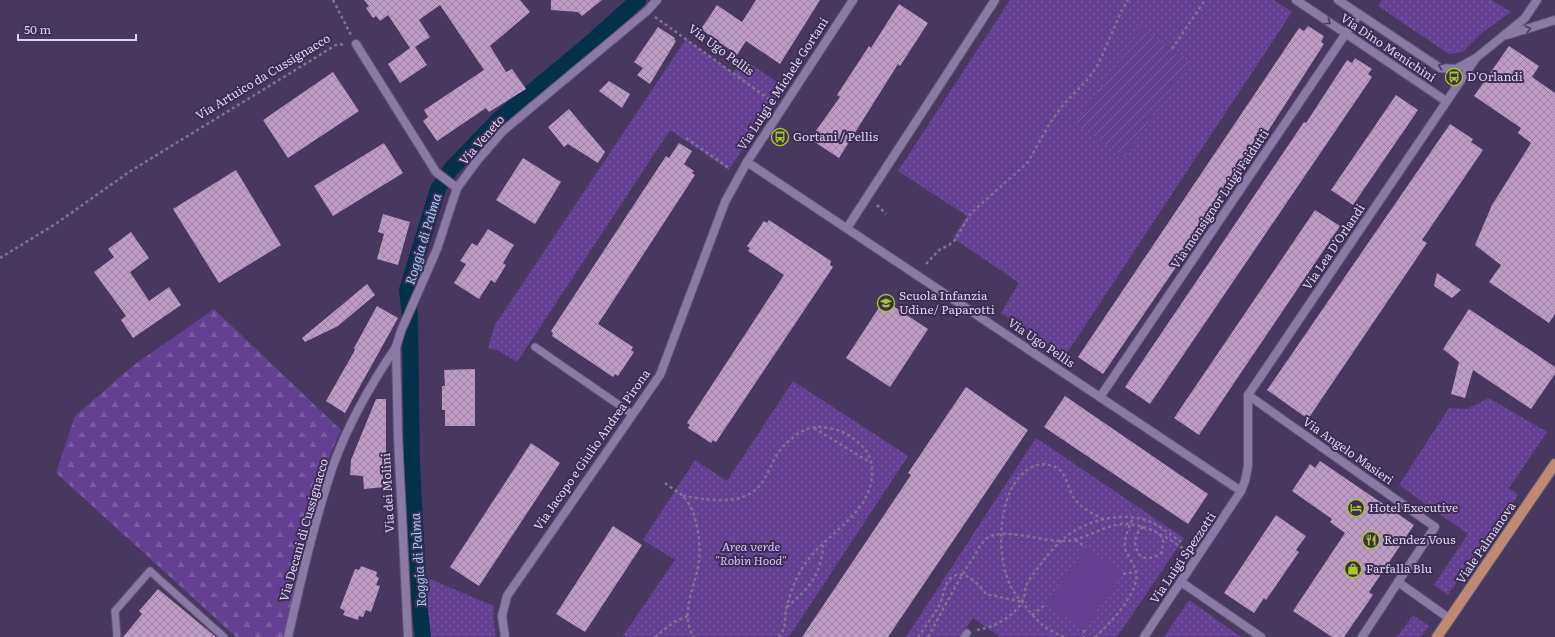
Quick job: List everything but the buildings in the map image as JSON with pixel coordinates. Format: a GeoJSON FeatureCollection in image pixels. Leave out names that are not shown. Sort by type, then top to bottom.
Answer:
{"type":"FeatureCollection","features":[{"type":"Feature","properties":{"kind":"main road","name":"Viale Palmanova"},"geometry":{"type":"LineString","coordinates":[[1437,637],[1555,464]]}},
{"type":"Feature","properties":{"kind":"street","name":"Via Veneto"},"geometry":{"type":"LineString","coordinates":[[396,347],[401,331],[436,249],[458,188],[477,161],[503,131],[647,11],[657,0]]}},
{"type":"Feature","properties":{"kind":"street","name":"Via Luigi e Michele Gortani"},"geometry":{"type":"LineString","coordinates":[[747,162],[853,0]]}},
{"type":"Feature","properties":{"kind":"street"},"geometry":{"type":"LineString","coordinates":[[847,228],[995,0]]}},
{"type":"Feature","properties":{"kind":"street","name":"Via Dino Menichini"},"geometry":{"type":"LineString","coordinates":[[1296,0],[1446,101]]}},
{"type":"Feature","properties":{"kind":"street","name":"Via Dino Menichini"},"geometry":{"type":"LineString","coordinates":[[1338,0],[1440,68],[1456,69],[1476,58]]}},
{"type":"Feature","properties":{"kind":"street","name":"Via Lea D'Orlandi"},"geometry":{"type":"LineString","coordinates":[[1248,395],[1476,58],[1524,18],[1537,0]]}},
{"type":"Feature","properties":{"kind":"street","name":"Via monsignor Luigi Faidutti"},"geometry":{"type":"LineString","coordinates":[[1100,397],[1359,14]]}},
{"type":"Feature","properties":{"kind":"street","name":"Via Lea D'Orlandi"},"geometry":{"type":"LineString","coordinates":[[1500,37],[1555,20]]}},
{"type":"Feature","properties":{"kind":"street"},"geometry":{"type":"LineString","coordinates":[[354,41],[436,172],[458,188]]}},
{"type":"Feature","properties":{"kind":"street","name":"Via Ugo Pellis"},"geometry":{"type":"LineString","coordinates":[[747,162],[1241,491]]}},
{"type":"Feature","properties":{"kind":"street","name":"Via Jacopo e Giulio Andrea Pirona"},"geometry":{"type":"LineString","coordinates":[[505,637],[502,616],[503,604],[514,582],[660,375],[725,202],[747,162]]}},
{"type":"Feature","properties":{"kind":"street","name":"Via Decani di Cussignacco"},"geometry":{"type":"LineString","coordinates":[[288,637],[304,566],[333,465],[352,423],[383,366],[396,347]]}},
{"type":"Feature","properties":{"kind":"street","name":"Via dei Molini"},"geometry":{"type":"LineString","coordinates":[[396,347],[398,444],[408,637]]}},
{"type":"Feature","properties":{"kind":"street"},"geometry":{"type":"LineString","coordinates":[[1241,491],[1248,466],[1248,395]]}},
{"type":"Feature","properties":{"kind":"street","name":"Via Angelo Masieri"},"geometry":{"type":"LineString","coordinates":[[1248,395],[1435,527],[1398,582]]}},
{"type":"Feature","properties":{"kind":"street","name":"Via Luigi Spezzotti"},"geometry":{"type":"LineString","coordinates":[[1144,637],[1241,491]]}},
{"type":"Feature","properties":{"kind":"street"},"geometry":{"type":"LineString","coordinates":[[1181,582],[1261,637]]}},
{"type":"Feature","properties":{"kind":"street"},"geometry":{"type":"LineString","coordinates":[[1362,637],[1398,582],[1450,619]]}},
{"type":"Feature","properties":{"kind":"lane"},"geometry":{"type":"LineString","coordinates":[[535,347],[632,414]]}},
{"type":"Feature","properties":{"kind":"lane"},"geometry":{"type":"LineString","coordinates":[[117,637],[115,612],[150,571],[224,637]]}},
{"type":"Feature","properties":{"kind":"path"},"geometry":{"type":"LineString","coordinates":[[333,0],[354,41]]}},
{"type":"Feature","properties":{"kind":"path"},"geometry":{"type":"LineString","coordinates":[[926,264],[939,250],[955,240],[971,213],[1028,162],[1058,111],[1088,80],[1098,65],[1121,12],[1128,0]]}},
{"type":"Feature","properties":{"kind":"path"},"geometry":{"type":"LineString","coordinates":[[1172,49],[1205,0]]}},
{"type":"Feature","properties":{"kind":"path","name":"Via Ugo Pellis"},"geometry":{"type":"LineString","coordinates":[[647,11],[781,108]]}},
{"type":"Feature","properties":{"kind":"path","name":"Via Artuico da Cussignacco"},"geometry":{"type":"LineString","coordinates":[[0,258],[57,223],[129,172],[336,45],[354,41]]}},
{"type":"Feature","properties":{"kind":"path"},"geometry":{"type":"LineString","coordinates":[[686,138],[730,169]]}},
{"type":"Feature","properties":{"kind":"path"},"geometry":{"type":"LineString","coordinates":[[877,205],[886,214]]}},
{"type":"Feature","properties":{"kind":"path"},"geometry":{"type":"LineString","coordinates":[[812,427],[872,463]]}},
{"type":"Feature","properties":{"kind":"path"},"geometry":{"type":"LineString","coordinates":[[683,496],[701,499],[736,499],[751,493],[761,484],[778,453],[788,441],[804,429],[812,427],[828,428],[845,433],[868,451],[872,463],[873,478],[867,496],[855,514],[808,558],[800,572],[786,608],[786,624],[784,631],[779,637]]}},
{"type":"Feature","properties":{"kind":"path"},"geometry":{"type":"LineString","coordinates":[[1064,637],[1046,629],[1032,615],[1011,588],[1002,558],[1001,533],[1006,502],[1011,490],[1025,471],[1042,464],[1052,465],[1059,469],[1063,474],[1073,497],[1085,509],[1103,519]]}},
{"type":"Feature","properties":{"kind":"path"},"geometry":{"type":"LineString","coordinates":[[665,483],[683,496],[689,505],[697,529],[699,560],[688,606],[688,622],[694,637]]}},
{"type":"Feature","properties":{"kind":"path"},"geometry":{"type":"LineString","coordinates":[[966,635],[1004,621],[1022,602],[1029,580],[1044,560],[1061,541],[1077,530],[1103,519],[1115,517],[1143,519],[1181,542]]}},
{"type":"Feature","properties":{"kind":"path"},"geometry":{"type":"LineString","coordinates":[[1095,637],[1107,627],[1116,616],[1133,586],[1136,572],[1125,545],[1133,518]]}},
{"type":"Feature","properties":{"kind":"path"},"geometry":{"type":"LineString","coordinates":[[928,637],[962,574],[983,542],[994,534],[1001,533],[1061,541],[1075,540],[1101,528],[1130,525],[1143,527],[1159,533],[1179,546]]}},
{"type":"Feature","properties":{"kind":"path"},"geometry":{"type":"LineString","coordinates":[[1143,527],[1136,534],[1135,546],[1141,556],[1150,558],[1157,556],[1162,552],[1163,540],[1159,533]]}},
{"type":"Feature","properties":{"kind":"path"},"geometry":{"type":"LineString","coordinates":[[1075,540],[1086,547]]}},
{"type":"Feature","properties":{"kind":"path"},"geometry":{"type":"LineString","coordinates":[[786,608],[801,595],[816,577],[820,567],[823,544]]}},
{"type":"Feature","properties":{"kind":"path"},"geometry":{"type":"LineString","coordinates":[[1123,574],[1136,572]]}},
{"type":"Feature","properties":{"kind":"path"},"geometry":{"type":"LineString","coordinates":[[918,637],[938,606],[948,581],[952,577],[962,574],[977,582],[986,594],[1022,602]]}},
{"type":"Feature","properties":{"kind":"path"},"geometry":{"type":"LineString","coordinates":[[1032,615],[1046,604]]}},
{"type":"Feature","properties":{"kind":"path"},"geometry":{"type":"LineString","coordinates":[[655,637],[674,622],[688,616]]}},
{"type":"Feature","properties":{"kind":"path"},"geometry":{"type":"LineString","coordinates":[[1084,630],[1084,637]]}},
{"type":"Feature","properties":{"kind":"green space"},"geometry":{"type":"Polygon","coordinates":[[[1010,0],[1274,0],[1292,12],[1065,356],[1001,313],[1019,283],[953,238],[967,216],[898,171],[1010,0]]]}},
{"type":"Feature","properties":{"kind":"green space"},"geometry":{"type":"Polygon","coordinates":[[[1382,0],[1491,0],[1511,12],[1484,31],[1463,52],[1449,54],[1378,6],[1382,0]]]}},
{"type":"Feature","properties":{"kind":"green space"},"geometry":{"type":"Polygon","coordinates":[[[1142,28],[1190,62],[1124,157],[1076,124],[1142,28]]]}},
{"type":"Feature","properties":{"kind":"green space"},"geometry":{"type":"Polygon","coordinates":[[[686,39],[733,73],[743,59],[783,86],[729,170],[670,130],[517,362],[497,350],[488,348],[495,325],[686,39]]]}},
{"type":"Feature","properties":{"kind":"green space"},"geometry":{"type":"Polygon","coordinates":[[[214,309],[341,430],[321,480],[301,558],[285,637],[236,637],[56,473],[75,416],[134,365],[214,309]]]}},
{"type":"Feature","properties":{"kind":"green space","name":"Area verde \"Robin Hood\""},"geometry":{"type":"Polygon","coordinates":[[[793,381],[908,456],[789,637],[622,637],[675,560],[643,540],[695,460],[727,481],[793,381]]]}},
{"type":"Feature","properties":{"kind":"green space"},"geometry":{"type":"Polygon","coordinates":[[[1489,398],[1547,432],[1509,488],[1518,495],[1448,595],[1434,585],[1468,534],[1399,485],[1449,408],[1467,409],[1489,398]]]}},
{"type":"Feature","properties":{"kind":"green space"},"geometry":{"type":"Polygon","coordinates":[[[1036,438],[1184,538],[1117,637],[1000,637],[973,618],[960,637],[906,637],[1036,438]]]}},
{"type":"Feature","properties":{"kind":"green space"},"geometry":{"type":"Polygon","coordinates":[[[1086,547],[1123,574],[1084,630],[1046,604],[1086,547]]]}},
{"type":"Feature","properties":{"kind":"green space"},"geometry":{"type":"Polygon","coordinates":[[[425,577],[494,606],[493,617],[496,637],[428,637],[425,577]]]}},
{"type":"Feature","properties":{"kind":"green space"},"geometry":{"type":"Polygon","coordinates":[[[1189,600],[1241,637],[1164,637],[1189,600]]]}},
{"type":"Feature","properties":{"kind":"green space"},"geometry":{"type":"Polygon","coordinates":[[[1413,615],[1429,626],[1421,637],[1397,637],[1413,615]]]}},
{"type":"Feature","properties":{"kind":"waterway","name":"Roggia di Palma"},"geometry":{"type":"LineString","coordinates":[[423,637],[420,611],[412,466],[410,316],[407,290],[438,189],[451,169],[499,119],[588,45],[638,0]]}},
{"type":"Feature","properties":{"kind":"place","name":"D'Orlandi"},"geometry":{"type":"Point","coordinates":[1454,77]}},
{"type":"Feature","properties":{"kind":"place","name":"Gortani / Pellis"},"geometry":{"type":"Point","coordinates":[780,137]}},
{"type":"Feature","properties":{"kind":"place","name":"Scuola Infanzia Udine/ Paparotti"},"geometry":{"type":"Point","coordinates":[886,303]}},
{"type":"Feature","properties":{"kind":"place","name":"Hotel Executive"},"geometry":{"type":"Point","coordinates":[1356,508]}},
{"type":"Feature","properties":{"kind":"place","name":"Rendez Vous"},"geometry":{"type":"Point","coordinates":[1371,540]}},
{"type":"Feature","properties":{"kind":"place","name":"Farfalla Blu"},"geometry":{"type":"Point","coordinates":[1353,569]}}]}
